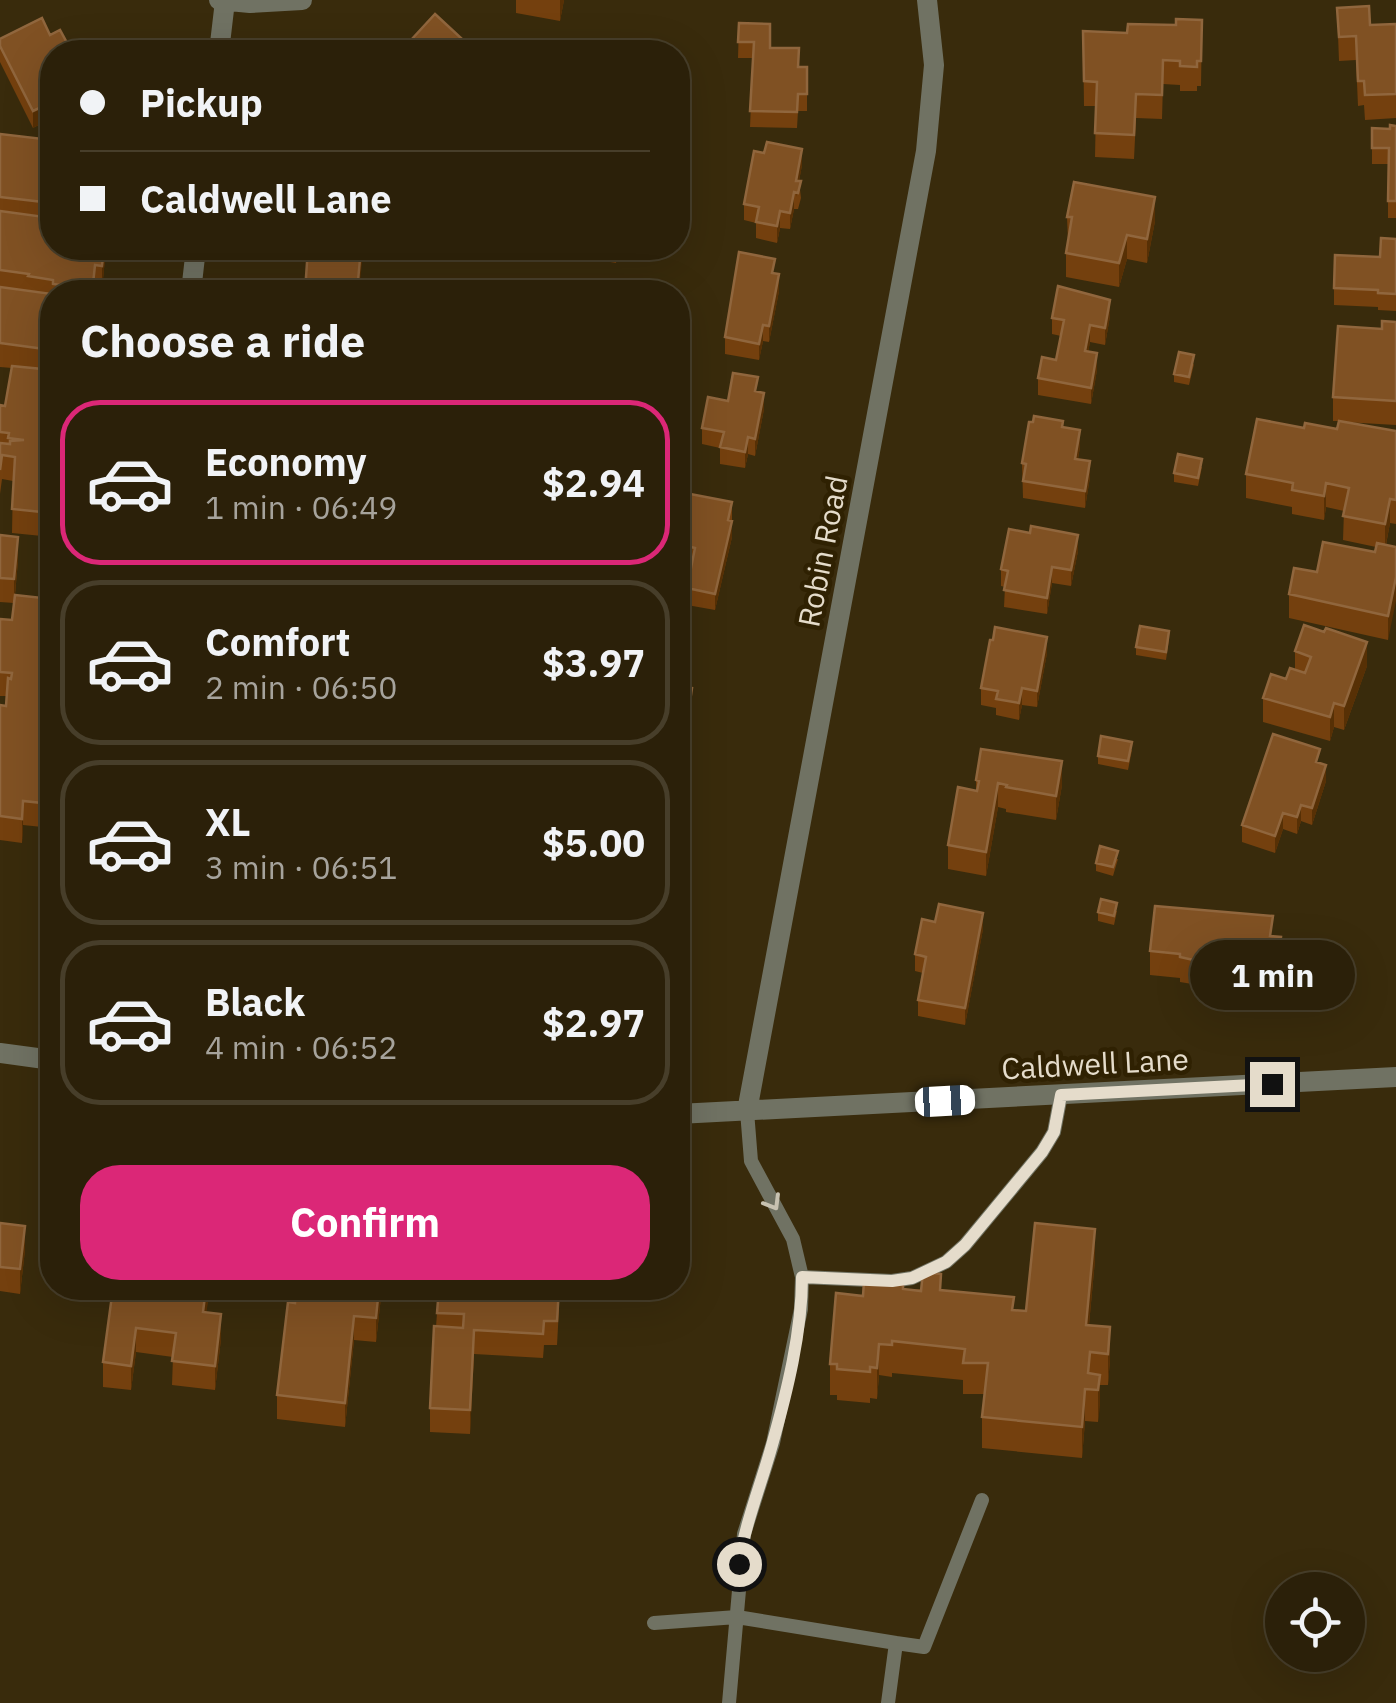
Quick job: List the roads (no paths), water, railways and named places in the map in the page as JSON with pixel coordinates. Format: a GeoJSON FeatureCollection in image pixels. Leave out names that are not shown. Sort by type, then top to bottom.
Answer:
{"type":"FeatureCollection","features":[{"type":"Feature","properties":{"kind":"street"},"geometry":{"type":"LineString","coordinates":[[219,40],[222,0],[302,0]]}},
{"type":"Feature","properties":{"kind":"street","name":"Robin Road"},"geometry":{"type":"LineString","coordinates":[[747,1111],[926,151],[934,65],[927,0]]}},
{"type":"Feature","properties":{"kind":"street"},"geometry":{"type":"LineString","coordinates":[[0,1053],[40,1058]]}},
{"type":"Feature","properties":{"kind":"street","name":"Caldwell Lane"},"geometry":{"type":"LineString","coordinates":[[690,1113],[1396,1077]]}},
{"type":"Feature","properties":{"kind":"lane"},"geometry":{"type":"LineString","coordinates":[[802,1277],[892,1281],[912,1278],[946,1262],[965,1245],[1042,1152],[1054,1132],[1061,1095]]}},
{"type":"Feature","properties":{"kind":"lane"},"geometry":{"type":"LineString","coordinates":[[728,1703],[744,1534],[773,1443],[801,1309],[802,1277],[793,1239],[751,1161],[747,1111]]}},
{"type":"Feature","properties":{"kind":"lane"},"geometry":{"type":"LineString","coordinates":[[654,1623],[737,1617],[924,1647],[982,1500]]}},
{"type":"Feature","properties":{"kind":"lane"},"geometry":{"type":"LineString","coordinates":[[888,1703],[896,1643]]}}]}
